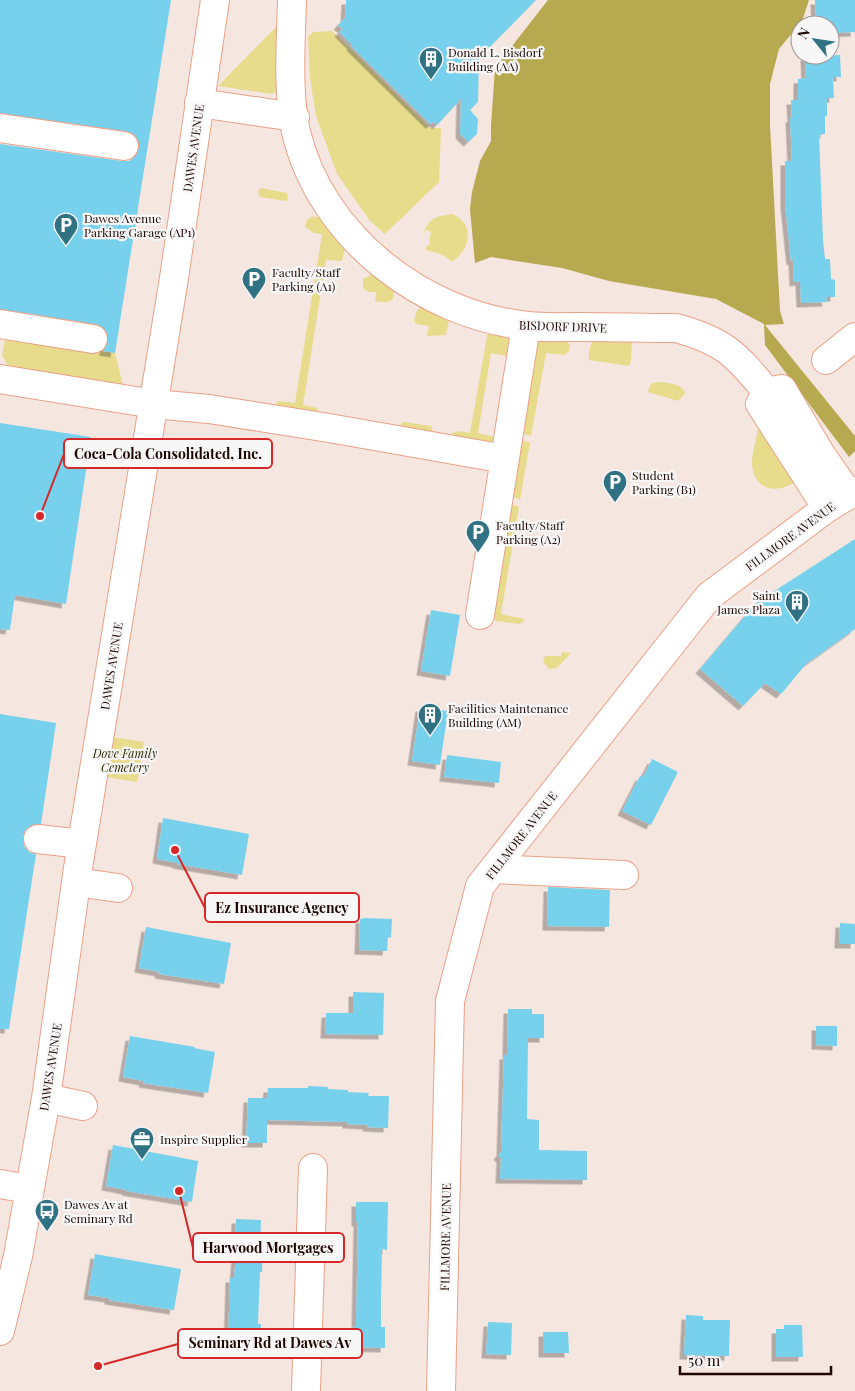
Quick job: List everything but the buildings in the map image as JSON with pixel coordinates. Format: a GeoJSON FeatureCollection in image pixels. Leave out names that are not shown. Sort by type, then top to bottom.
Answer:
{"type":"FeatureCollection","features":[{"type":"Feature","properties":{"kind":"street","name":"DAWES AVENUE"},"geometry":{"type":"LineString","coordinates":[[0,1331],[18,1256],[46,1098],[76,882],[174,278],[215,0]]}},
{"type":"Feature","properties":{"kind":"street","name":"BISDORF DRIVE"},"geometry":{"type":"LineString","coordinates":[[292,0],[292,85],[296,131],[308,170],[346,228],[378,261],[415,289],[440,302],[502,322],[526,326],[676,328],[717,342],[743,363],[767,392],[760,404],[844,498]]}},
{"type":"Feature","properties":{"kind":"street"},"geometry":{"type":"LineString","coordinates":[[199,103],[295,117]]}},
{"type":"Feature","properties":{"kind":"street"},"geometry":{"type":"LineString","coordinates":[[0,128],[124,146]]}},
{"type":"Feature","properties":{"kind":"street"},"geometry":{"type":"LineString","coordinates":[[0,324],[93,340]]}},
{"type":"Feature","properties":{"kind":"street"},"geometry":{"type":"LineString","coordinates":[[480,615],[526,326]]}},
{"type":"Feature","properties":{"kind":"street"},"geometry":{"type":"LineString","coordinates":[[826,360],[855,337]]}},
{"type":"Feature","properties":{"kind":"street"},"geometry":{"type":"LineString","coordinates":[[0,379],[154,404],[209,409],[506,459]]}},
{"type":"Feature","properties":{"kind":"street","name":"FILLMORE AVENUE"},"geometry":{"type":"LineString","coordinates":[[441,1391],[450,1001],[480,886],[709,596],[844,498]]}},
{"type":"Feature","properties":{"kind":"street"},"geometry":{"type":"LineString","coordinates":[[38,839],[82,844]]}},
{"type":"Feature","properties":{"kind":"street"},"geometry":{"type":"LineString","coordinates":[[494,869],[624,874]]}},
{"type":"Feature","properties":{"kind":"street"},"geometry":{"type":"LineString","coordinates":[[76,882],[118,888]]}},
{"type":"Feature","properties":{"kind":"street"},"geometry":{"type":"LineString","coordinates":[[46,1098],[83,1106]]}},
{"type":"Feature","properties":{"kind":"street"},"geometry":{"type":"LineString","coordinates":[[306,1391],[313,1168]]}},
{"type":"Feature","properties":{"kind":"street"},"geometry":{"type":"LineString","coordinates":[[0,1184],[29,1189]]}},
{"type":"Feature","properties":{"kind":"green space"},"geometry":{"type":"Polygon","coordinates":[[[277,26],[279,83],[276,92],[271,94],[218,86],[277,26]]]}},
{"type":"Feature","properties":{"kind":"green space"},"geometry":{"type":"Polygon","coordinates":[[[332,31],[430,128],[441,128],[439,182],[385,234],[370,221],[337,174],[316,116],[310,78],[308,37],[313,32],[332,31]]]}},
{"type":"Feature","properties":{"kind":"green space"},"geometry":{"type":"Polygon","coordinates":[[[260,188],[287,193],[288,200],[260,197],[258,192],[260,188]]]}},
{"type":"Feature","properties":{"kind":"green space"},"geometry":{"type":"Polygon","coordinates":[[[452,214],[464,224],[468,237],[463,251],[451,262],[443,255],[426,250],[426,247],[429,245],[431,232],[427,230],[424,232],[429,223],[435,218],[452,214]]]}},
{"type":"Feature","properties":{"kind":"green space"},"geometry":{"type":"Polygon","coordinates":[[[313,216],[323,219],[345,248],[342,261],[326,260],[303,405],[317,408],[319,415],[275,406],[278,401],[295,403],[322,234],[314,233],[305,227],[307,220],[313,216]]]}},
{"type":"Feature","properties":{"kind":"green space"},"geometry":{"type":"Polygon","coordinates":[[[371,275],[377,277],[394,292],[391,301],[375,301],[376,292],[368,292],[363,288],[363,279],[371,275]]]}},
{"type":"Feature","properties":{"kind":"green space"},"geometry":{"type":"Polygon","coordinates":[[[421,308],[443,315],[449,320],[446,335],[427,336],[429,326],[416,324],[414,321],[417,310],[421,308]]]}},
{"type":"Feature","properties":{"kind":"green space"},"geometry":{"type":"Polygon","coordinates":[[[488,331],[512,337],[511,350],[507,356],[491,353],[478,433],[494,437],[495,440],[492,445],[455,440],[452,433],[458,431],[470,433],[488,331]]]}},
{"type":"Feature","properties":{"kind":"green space"},"geometry":{"type":"Polygon","coordinates":[[[6,336],[115,353],[123,385],[8,366],[2,355],[6,336]]]}},
{"type":"Feature","properties":{"kind":"green space"},"geometry":{"type":"Polygon","coordinates":[[[564,338],[570,345],[569,351],[564,355],[546,353],[531,436],[522,433],[537,343],[540,339],[564,338]]]}},
{"type":"Feature","properties":{"kind":"green space"},"geometry":{"type":"Polygon","coordinates":[[[597,338],[632,341],[629,366],[589,360],[590,348],[597,338]]]}},
{"type":"Feature","properties":{"kind":"green space"},"geometry":{"type":"Polygon","coordinates":[[[661,382],[681,387],[685,393],[678,401],[648,392],[652,383],[661,382]]]}},
{"type":"Feature","properties":{"kind":"green space"},"geometry":{"type":"Polygon","coordinates":[[[403,422],[431,426],[433,433],[402,430],[400,426],[403,422]]]}},
{"type":"Feature","properties":{"kind":"green space"},"geometry":{"type":"Polygon","coordinates":[[[761,425],[796,482],[774,489],[767,488],[757,480],[752,460],[758,429],[761,425]]]}},
{"type":"Feature","properties":{"kind":"green space"},"geometry":{"type":"Polygon","coordinates":[[[523,441],[530,442],[520,500],[512,496],[521,443],[523,441]]]}},
{"type":"Feature","properties":{"kind":"green space"},"geometry":{"type":"Polygon","coordinates":[[[515,505],[519,507],[501,614],[524,619],[519,624],[496,621],[493,614],[509,510],[515,505]]]}},
{"type":"Feature","properties":{"kind":"green space"},"geometry":{"type":"Polygon","coordinates":[[[562,652],[571,653],[557,668],[549,669],[543,662],[545,656],[561,656],[562,652]]]}},
{"type":"Feature","properties":{"kind":"green space","name":"Dove Family Cemetery"},"geometry":{"type":"Polygon","coordinates":[[[113,737],[144,742],[137,782],[106,777],[113,737]]]}},
{"type":"Feature","properties":{"kind":"shaded area"},"geometry":{"type":"Polygon","coordinates":[[[548,0],[809,0],[804,15],[790,15],[790,36],[779,49],[770,84],[770,125],[780,311],[784,324],[765,325],[855,436],[855,451],[849,457],[765,345],[764,324],[716,299],[609,281],[562,268],[491,257],[475,263],[470,209],[472,192],[480,161],[491,141],[495,68],[548,0]]]}},
{"type":"Feature","properties":{"kind":"place","name":"Donald L. Bisdorf Building (AA)"},"geometry":{"type":"Point","coordinates":[431,80]}},
{"type":"Feature","properties":{"kind":"place","name":"Dawes Avenue Parking Garage (AP1)"},"geometry":{"type":"Point","coordinates":[66,246]}},
{"type":"Feature","properties":{"kind":"place","name":"Faculty/Staff Parking (A1)"},"geometry":{"type":"Point","coordinates":[254,300]}},
{"type":"Feature","properties":{"kind":"place","name":"Student Parking (B1)"},"geometry":{"type":"Point","coordinates":[615,503]}},
{"type":"Feature","properties":{"kind":"place","name":"Coca-Cola Consolidated, Inc."},"geometry":{"type":"Point","coordinates":[40,516]}},
{"type":"Feature","properties":{"kind":"place","name":"Faculty/Staff Parking (A2)"},"geometry":{"type":"Point","coordinates":[478,553]}},
{"type":"Feature","properties":{"kind":"place","name":"Saint James Plaza"},"geometry":{"type":"Point","coordinates":[797,623]}},
{"type":"Feature","properties":{"kind":"place","name":"Facilities Maintenance Building (AM)"},"geometry":{"type":"Point","coordinates":[430,736]}},
{"type":"Feature","properties":{"kind":"place","name":"Ez Insurance Agency"},"geometry":{"type":"Point","coordinates":[175,850]}},
{"type":"Feature","properties":{"kind":"place","name":"Inspire Supplier"},"geometry":{"type":"Point","coordinates":[142,1160]}},
{"type":"Feature","properties":{"kind":"place","name":"Harwood Mortgages"},"geometry":{"type":"Point","coordinates":[179,1191]}},
{"type":"Feature","properties":{"kind":"place","name":"Dawes Av at Seminary Rd"},"geometry":{"type":"Point","coordinates":[47,1232]}},
{"type":"Feature","properties":{"kind":"place","name":"Seminary Rd at Dawes Av"},"geometry":{"type":"Point","coordinates":[98,1366]}}]}
